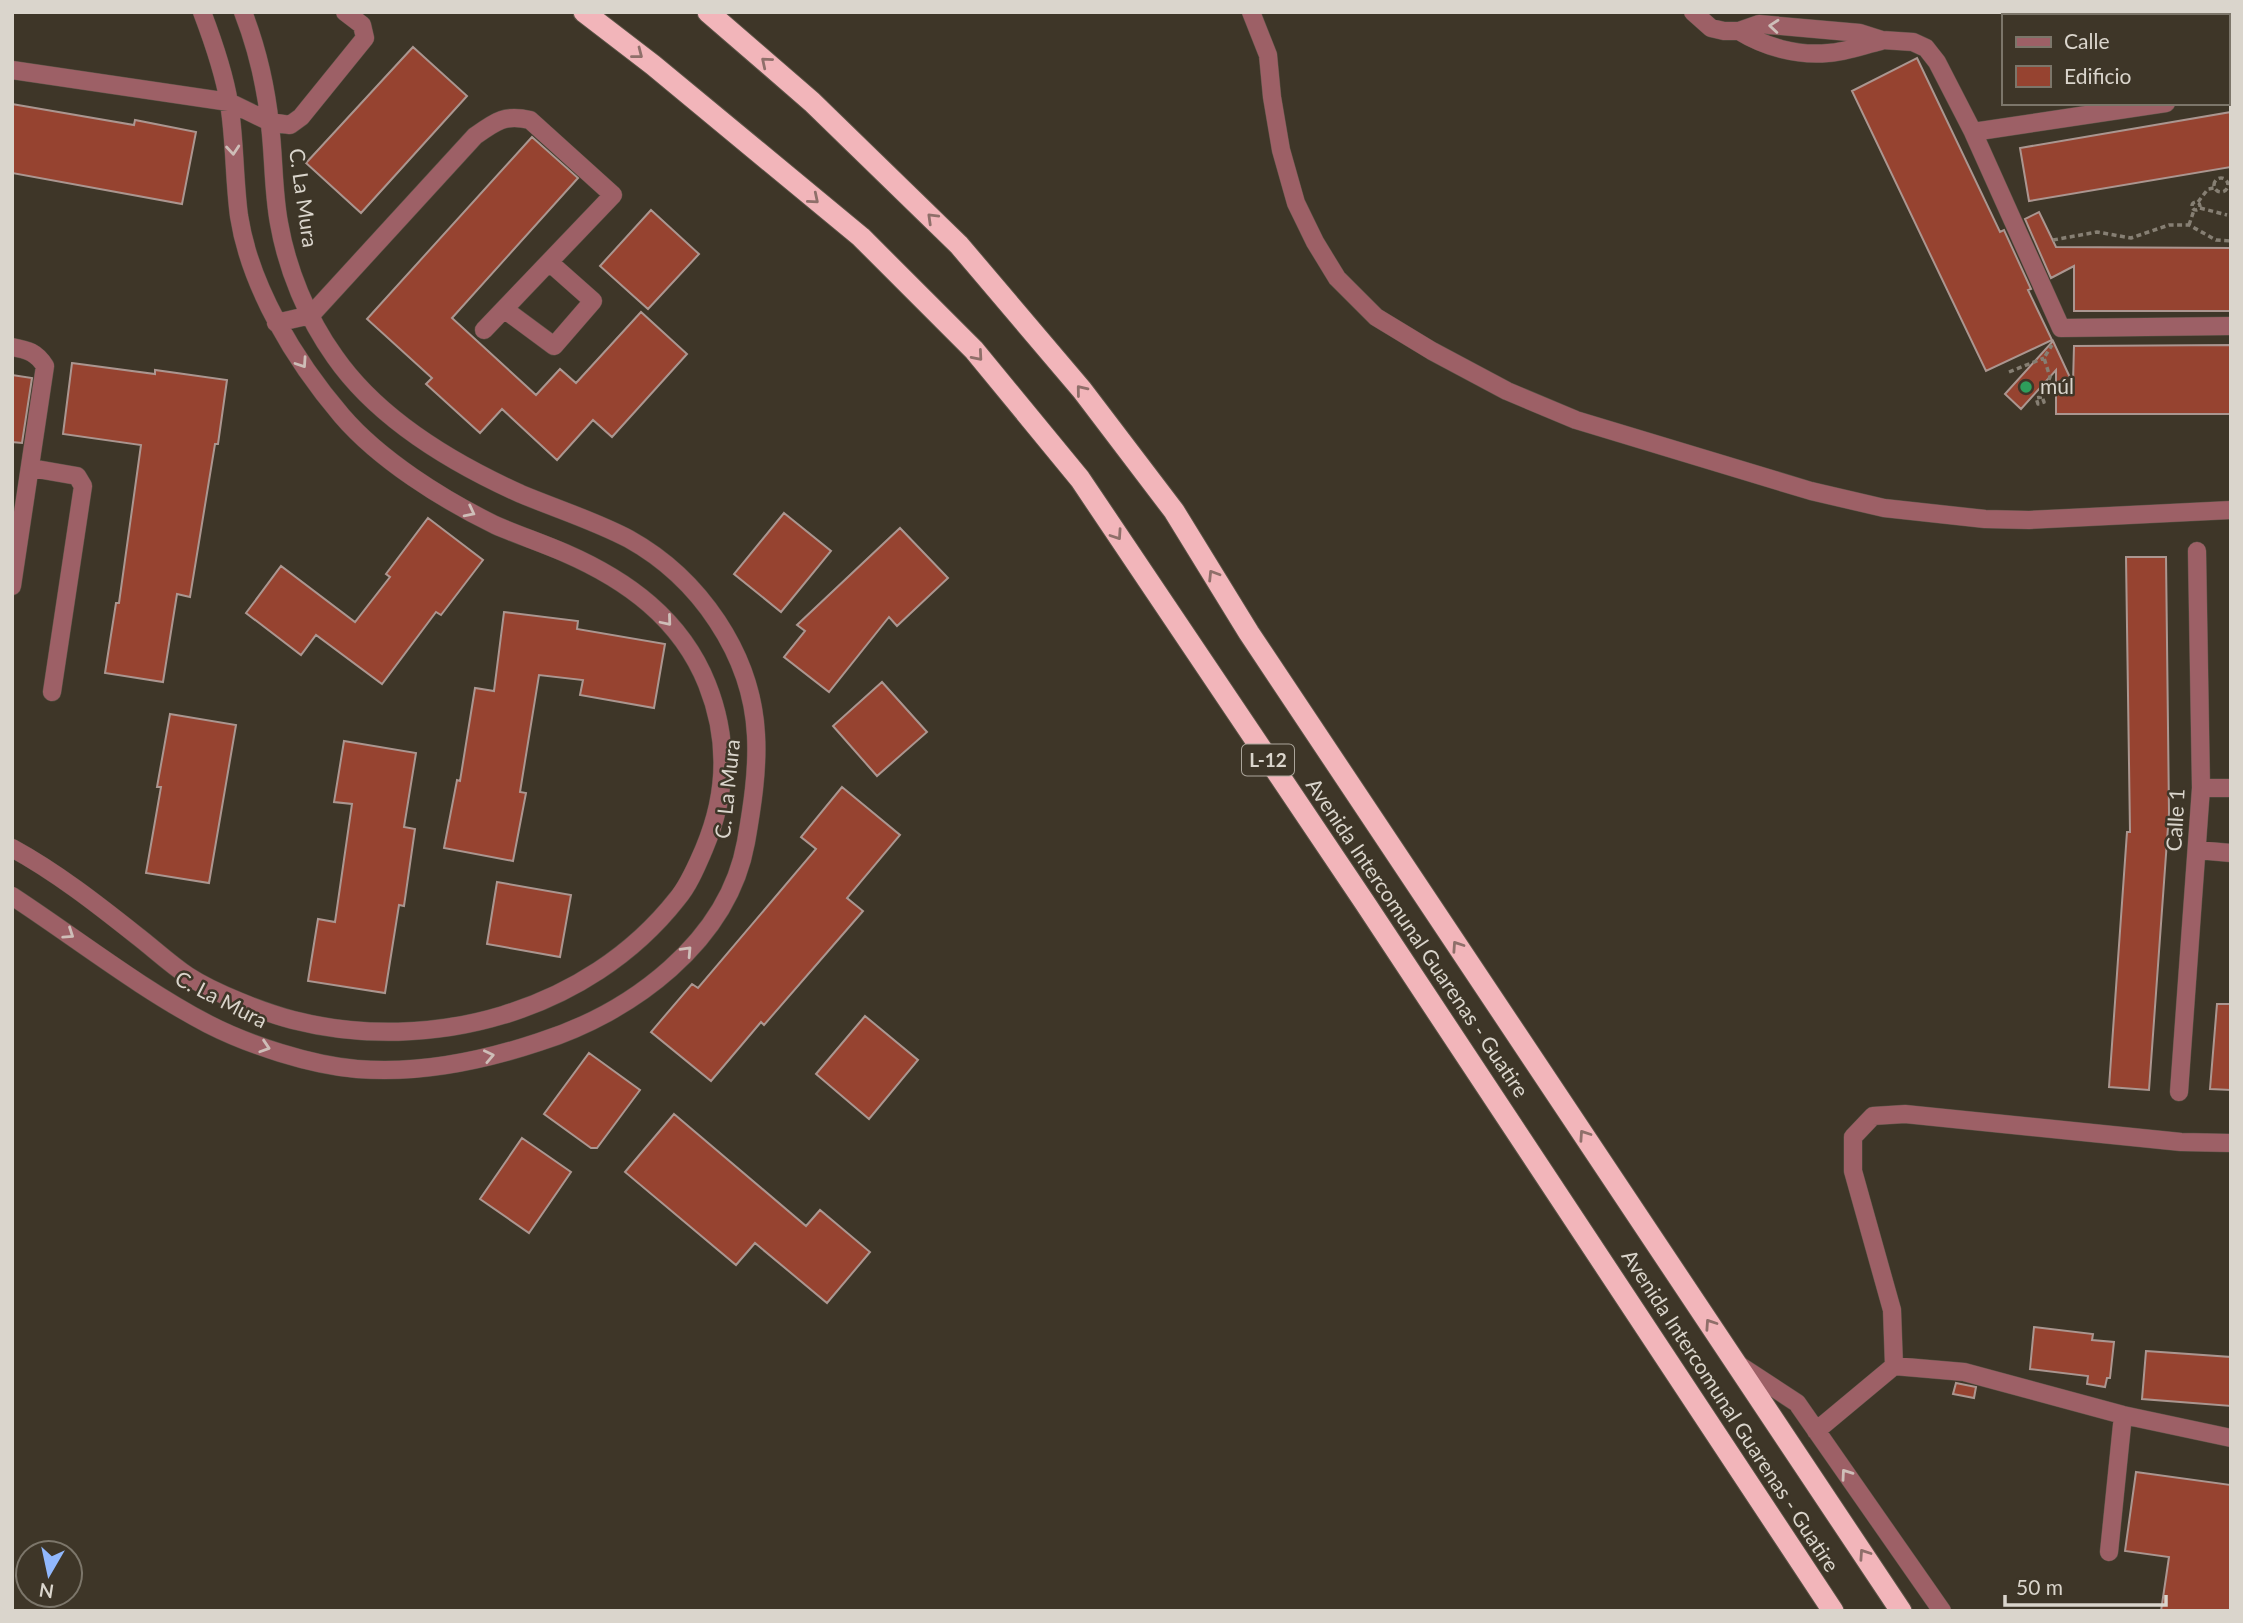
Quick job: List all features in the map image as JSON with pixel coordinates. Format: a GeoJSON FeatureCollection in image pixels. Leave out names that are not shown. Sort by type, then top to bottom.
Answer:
{"type":"FeatureCollection","features":[{"type":"Feature","properties":{"kind":"highway","name":"Avenida Intercomunal Guarenas - Guatire"},"geometry":{"type":"LineString","coordinates":[[584,12],[653,65],[861,237],[974,350],[1080,479],[1380,926],[1833,1611]]}},
{"type":"Feature","properties":{"kind":"highway","name":"Avenida Intercomunal Guarenas - Guatire"},"geometry":{"type":"LineString","coordinates":[[708,12],[812,102],[959,245],[1082,390],[1174,511],[1249,633],[1901,1611]]}},
{"type":"Feature","properties":{"kind":"street"},"geometry":{"type":"LineString","coordinates":[[12,848],[60,879],[190,977],[241,1001],[291,1020],[355,1031],[418,1030],[476,1023],[524,1009],[576,985],[616,959],[651,928],[680,896],[716,821],[724,774],[722,738],[707,684],[685,642],[656,608],[617,579],[568,554],[499,527],[437,495],[344,419],[306,369],[276,323],[257,279],[240,221],[229,102],[216,50],[202,12]]}},
{"type":"Feature","properties":{"kind":"street","name":"C. La Mura"},"geometry":{"type":"LineString","coordinates":[[12,896],[208,1024],[263,1048],[312,1060],[355,1069],[399,1069],[447,1065],[503,1052],[542,1041],[607,1014],[671,968],[704,932],[727,897],[743,860],[750,819],[757,734],[746,681],[727,637],[699,594],[660,559],[627,538],[520,493],[423,440],[379,406],[335,358],[310,315],[292,274],[279,221],[263,77],[243,12]]}},
{"type":"Feature","properties":{"kind":"street"},"geometry":{"type":"LineString","coordinates":[[12,70],[229,102],[270,122],[290,125],[301,117],[365,38],[362,25],[345,12]]}},
{"type":"Feature","properties":{"kind":"street"},"geometry":{"type":"LineString","coordinates":[[1251,12],[1268,55],[1272,97],[1282,150],[1296,203],[1337,278],[1377,317],[1432,351],[1532,404],[1576,420],[1811,491],[1884,508],[1996,520],[2231,510]]}},
{"type":"Feature","properties":{"kind":"street"},"geometry":{"type":"LineString","coordinates":[[1693,12],[1712,28],[1740,31],[1755,41],[1803,53],[1829,53],[1882,40],[1913,42],[1926,48],[1937,62],[1973,132],[2062,328],[2231,326]]}},
{"type":"Feature","properties":{"kind":"street"},"geometry":{"type":"LineString","coordinates":[[1973,132],[2153,105]]}},
{"type":"Feature","properties":{"kind":"street"},"geometry":{"type":"LineString","coordinates":[[276,323],[310,315],[475,136],[498,120],[515,116],[530,120],[613,195],[485,330]]}},
{"type":"Feature","properties":{"kind":"street"},"geometry":{"type":"LineString","coordinates":[[504,309],[554,346],[593,300],[549,262]]}},
{"type":"Feature","properties":{"kind":"street"},"geometry":{"type":"LineString","coordinates":[[12,347],[27,349],[38,355],[45,366],[30,468],[20,491],[12,586]]}},
{"type":"Feature","properties":{"kind":"street"},"geometry":{"type":"LineString","coordinates":[[30,468],[77,476],[83,486],[52,692]]}},
{"type":"Feature","properties":{"kind":"street","name":"Calle 1"},"geometry":{"type":"LineString","coordinates":[[2179,1091],[2201,788],[2197,551]]}},
{"type":"Feature","properties":{"kind":"street"},"geometry":{"type":"LineString","coordinates":[[2201,788],[2231,788]]}},
{"type":"Feature","properties":{"kind":"street"},"geometry":{"type":"LineString","coordinates":[[2197,850],[2231,853]]}},
{"type":"Feature","properties":{"kind":"street"},"geometry":{"type":"LineString","coordinates":[[1894,1366],[1892,1310],[1853,1171],[1853,1137],[1873,1116],[1905,1114],[2181,1142],[2231,1143]]}},
{"type":"Feature","properties":{"kind":"street","name":"Avenida Intercomunal Guarenas - Guatire"},"geometry":{"type":"LineString","coordinates":[[1736,1363],[1797,1403],[1942,1611]]}},
{"type":"Feature","properties":{"kind":"street"},"geometry":{"type":"LineString","coordinates":[[1816,1431],[1894,1366],[1964,1372],[2123,1415],[2231,1438]]}},
{"type":"Feature","properties":{"kind":"street"},"geometry":{"type":"LineString","coordinates":[[2109,1552],[2123,1415]]}},
{"type":"Feature","properties":{"kind":"path"},"geometry":{"type":"LineString","coordinates":[[2189,225],[2194,210],[2193,204],[2198,202],[2208,189],[2214,188],[2221,192],[2229,183],[2220,178],[2214,183],[2214,188]]}},
{"type":"Feature","properties":{"kind":"path"},"geometry":{"type":"LineString","coordinates":[[2198,202],[2200,208]]}},
{"type":"Feature","properties":{"kind":"path"},"geometry":{"type":"LineString","coordinates":[[2194,210],[2200,208],[2227,215]]}},
{"type":"Feature","properties":{"kind":"path"},"geometry":{"type":"LineString","coordinates":[[2053,240],[2097,232],[2131,238],[2169,225],[2189,225],[2216,240],[2231,241]]}},
{"type":"Feature","properties":{"kind":"path"},"geometry":{"type":"LineString","coordinates":[[2009,372],[2044,358],[2062,328]]}},
{"type":"Feature","properties":{"kind":"path"},"geometry":{"type":"LineString","coordinates":[[2042,397],[2050,376],[2044,358]]}},
{"type":"Feature","properties":{"kind":"building"},"geometry":{"type":"Polygon","coordinates":[[[413,47],[467,96],[361,213],[306,163],[413,47]]]}},
{"type":"Feature","properties":{"kind":"building"},"geometry":{"type":"Polygon","coordinates":[[[1917,58],[2000,232],[2004,230],[2052,340],[1986,371],[1852,91],[1917,58]]]}},
{"type":"Feature","properties":{"kind":"building"},"geometry":{"type":"Polygon","coordinates":[[[12,104],[134,125],[135,120],[196,132],[182,204],[12,173],[12,104]]]}},
{"type":"Feature","properties":{"kind":"building"},"geometry":{"type":"Polygon","coordinates":[[[2231,112],[2231,167],[2029,201],[2020,148],[2231,112]]]}},
{"type":"Feature","properties":{"kind":"building"},"geometry":{"type":"Polygon","coordinates":[[[532,137],[578,178],[452,318],[536,395],[560,369],[576,383],[641,312],[687,354],[612,437],[593,420],[557,460],[502,409],[480,433],[426,384],[432,378],[367,319],[532,137]]]}},
{"type":"Feature","properties":{"kind":"building"},"geometry":{"type":"Polygon","coordinates":[[[651,210],[699,254],[648,309],[600,266],[651,210]]]}},
{"type":"Feature","properties":{"kind":"building"},"geometry":{"type":"Polygon","coordinates":[[[2039,212],[2056,247],[2231,248],[2231,311],[2074,311],[2074,266],[2051,278],[2025,219],[2039,212]]]}},
{"type":"Feature","properties":{"kind":"building"},"geometry":{"type":"Polygon","coordinates":[[[2053,341],[2073,384],[2074,346],[2231,345],[2231,414],[2056,414],[2056,370],[2021,409],[2005,394],[2053,341]]]}},
{"type":"Feature","properties":{"kind":"building"},"geometry":{"type":"Polygon","coordinates":[[[72,363],[227,380],[190,597],[177,594],[163,682],[105,673],[116,603],[119,603],[141,445],[63,434],[72,363]]]}},
{"type":"Feature","properties":{"kind":"building"},"geometry":{"type":"Polygon","coordinates":[[[12,375],[32,378],[22,443],[12,442],[12,375]]]}},
{"type":"Feature","properties":{"kind":"building"},"geometry":{"type":"Polygon","coordinates":[[[784,513],[831,551],[781,612],[734,574],[784,513]]]}},
{"type":"Feature","properties":{"kind":"building"},"geometry":{"type":"Polygon","coordinates":[[[428,518],[483,560],[441,615],[436,612],[382,684],[316,635],[301,655],[246,613],[281,566],[355,622],[390,577],[386,574],[428,518]]]}},
{"type":"Feature","properties":{"kind":"building"},"geometry":{"type":"Polygon","coordinates":[[[900,528],[948,578],[897,626],[889,617],[829,692],[784,657],[805,631],[797,625],[900,528]]]}},
{"type":"Feature","properties":{"kind":"building"},"geometry":{"type":"Polygon","coordinates":[[[2126,557],[2166,557],[2169,813],[2149,1090],[2109,1087],[2127,832],[2130,832],[2126,557]]]}},
{"type":"Feature","properties":{"kind":"building"},"geometry":{"type":"Polygon","coordinates":[[[504,612],[578,621],[577,629],[665,644],[654,708],[580,695],[583,680],[539,675],[520,792],[526,793],[513,861],[444,848],[457,780],[460,781],[475,688],[494,691],[504,612]]]}},
{"type":"Feature","properties":{"kind":"building"},"geometry":{"type":"Polygon","coordinates":[[[882,682],[927,732],[877,776],[833,726],[882,682]]]}},
{"type":"Feature","properties":{"kind":"building"},"geometry":{"type":"Polygon","coordinates":[[[170,714],[236,725],[209,883],[146,873],[170,714]]]}},
{"type":"Feature","properties":{"kind":"building"},"geometry":{"type":"Polygon","coordinates":[[[344,741],[416,753],[404,827],[415,829],[404,906],[399,905],[385,993],[308,981],[318,919],[335,922],[352,804],[334,802],[344,741]]]}},
{"type":"Feature","properties":{"kind":"building"},"geometry":{"type":"Polygon","coordinates":[[[842,787],[900,835],[847,898],[863,911],[764,1025],[761,1022],[711,1081],[651,1032],[692,984],[698,988],[816,849],[801,837],[842,787]]]}},
{"type":"Feature","properties":{"kind":"building"},"geometry":{"type":"Polygon","coordinates":[[[497,882],[571,895],[560,957],[487,944],[497,882]]]}},
{"type":"Feature","properties":{"kind":"building"},"geometry":{"type":"Polygon","coordinates":[[[2217,1004],[2231,1004],[2231,1090],[2210,1089],[2217,1004]]]}},
{"type":"Feature","properties":{"kind":"building"},"geometry":{"type":"Polygon","coordinates":[[[865,1016],[918,1060],[869,1119],[816,1074],[865,1016]]]}},
{"type":"Feature","properties":{"kind":"building"},"geometry":{"type":"Polygon","coordinates":[[[589,1053],[640,1090],[597,1148],[591,1148],[544,1114],[589,1053]]]}},
{"type":"Feature","properties":{"kind":"building"},"geometry":{"type":"Polygon","coordinates":[[[674,1114],[806,1226],[820,1210],[870,1252],[827,1303],[755,1243],[736,1265],[625,1172],[674,1114]]]}},
{"type":"Feature","properties":{"kind":"building"},"geometry":{"type":"Polygon","coordinates":[[[522,1138],[571,1172],[529,1233],[480,1199],[522,1138]]]}},
{"type":"Feature","properties":{"kind":"building"},"geometry":{"type":"Polygon","coordinates":[[[2034,1327],[2093,1334],[2092,1340],[2114,1342],[2110,1378],[2107,1378],[2105,1387],[2087,1384],[2088,1376],[2030,1369],[2034,1327]]]}},
{"type":"Feature","properties":{"kind":"building"},"geometry":{"type":"Polygon","coordinates":[[[2146,1351],[2231,1357],[2231,1406],[2142,1399],[2146,1351]]]}},
{"type":"Feature","properties":{"kind":"building"},"geometry":{"type":"Polygon","coordinates":[[[1956,1383],[1976,1387],[1974,1398],[1953,1394],[1956,1383]]]}},
{"type":"Feature","properties":{"kind":"building"},"geometry":{"type":"Polygon","coordinates":[[[2136,1472],[2231,1485],[2231,1611],[2161,1611],[2169,1557],[2125,1551],[2136,1472]]]}},
{"type":"Feature","properties":{"kind":"place","name":"múl"},"geometry":{"type":"Point","coordinates":[2026,387]}}]}
